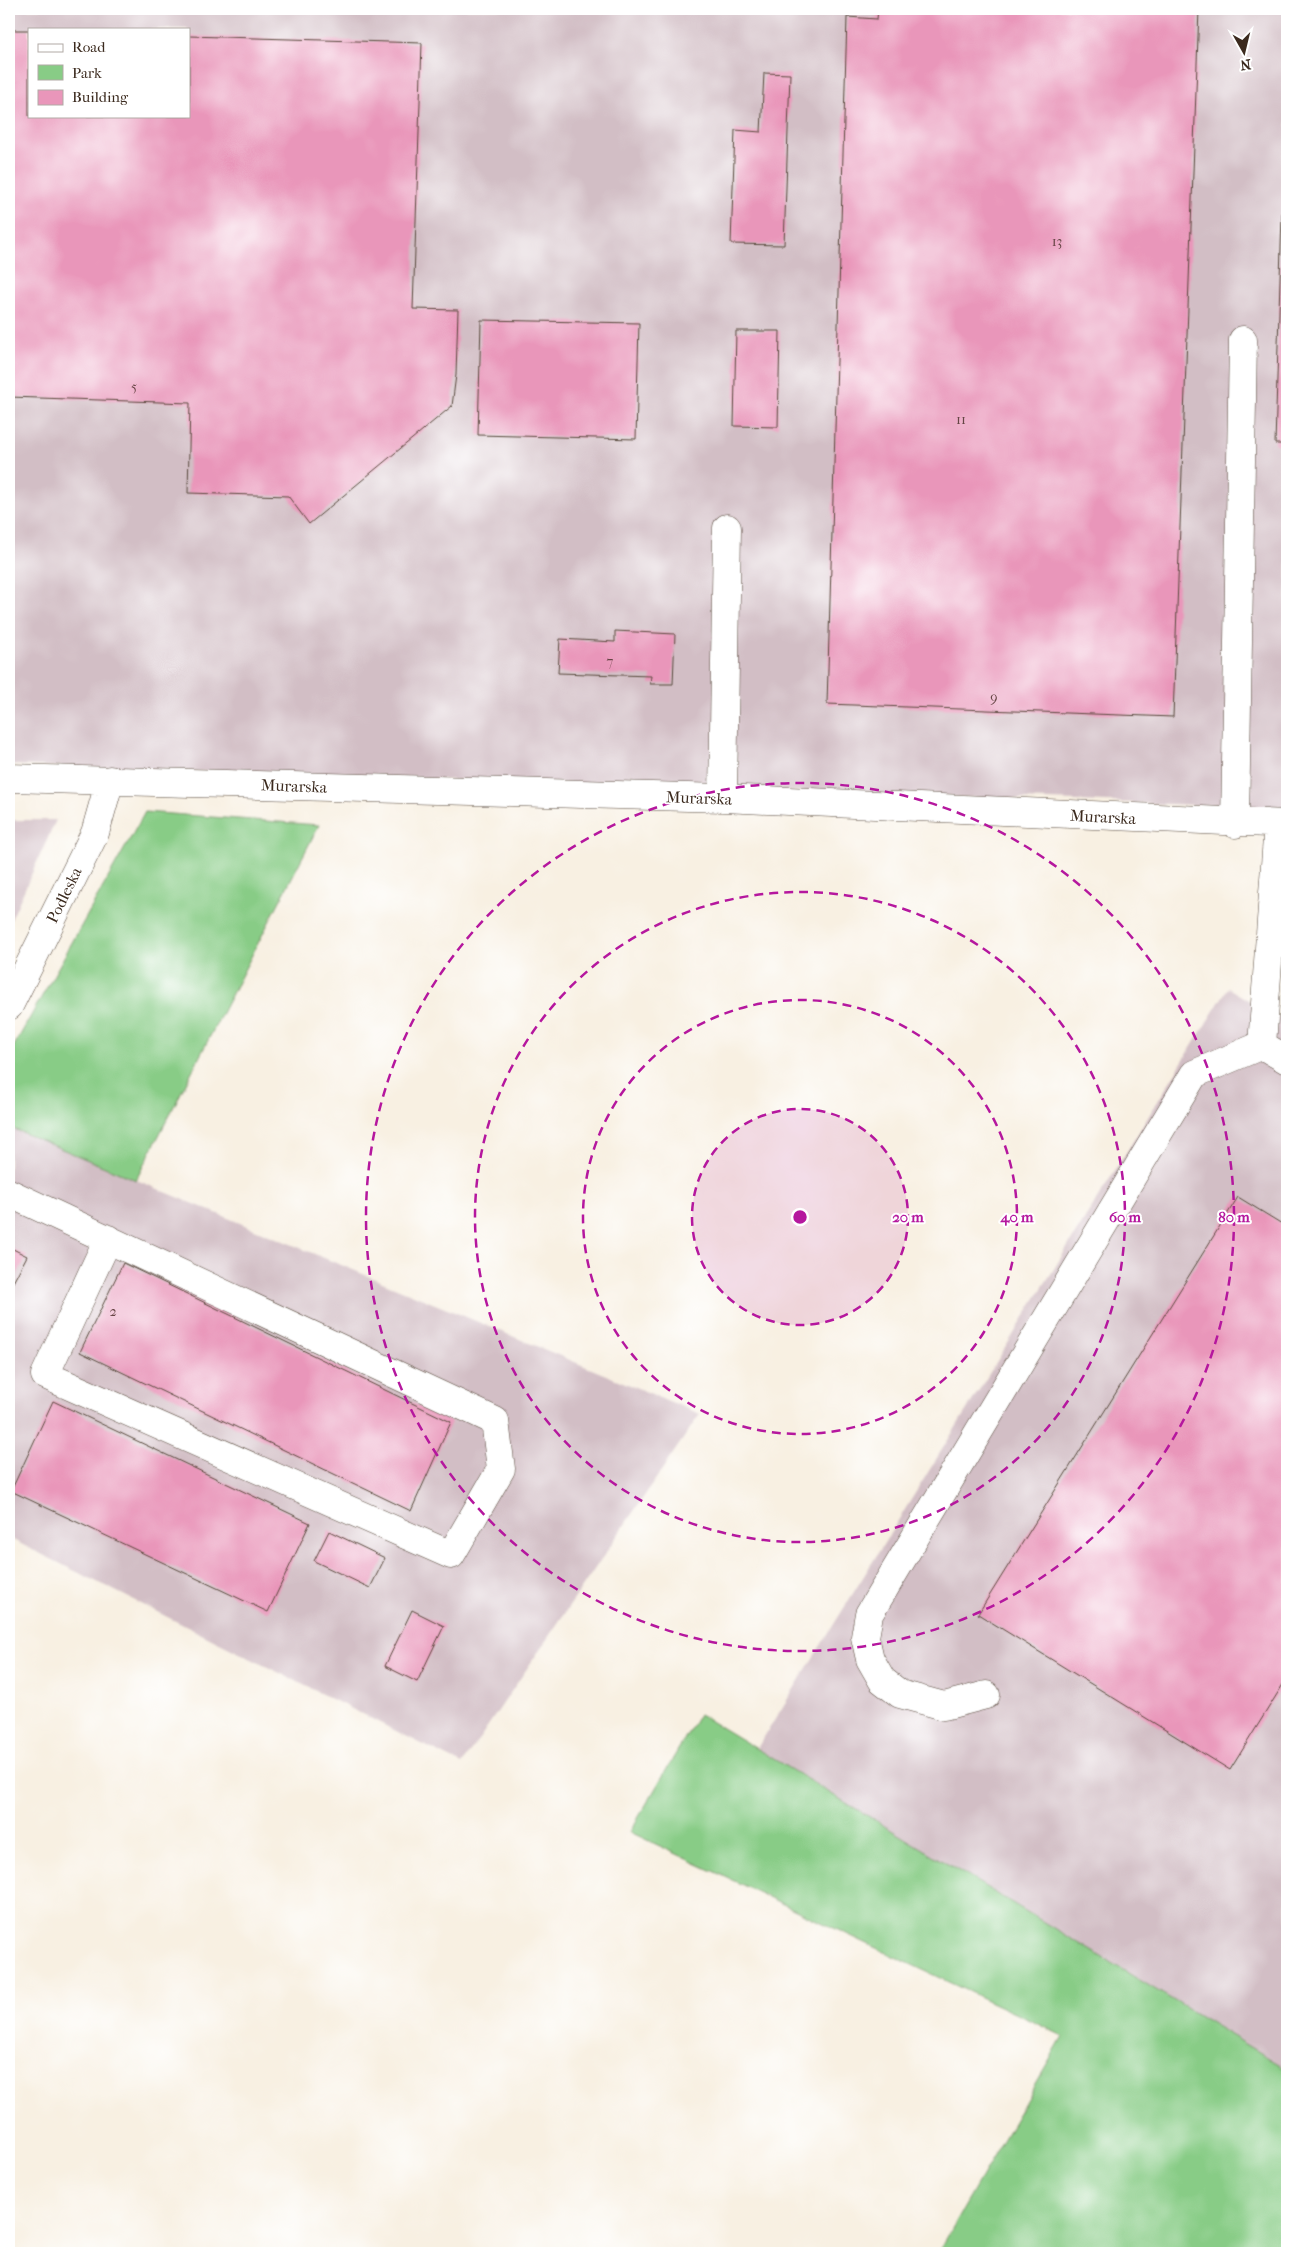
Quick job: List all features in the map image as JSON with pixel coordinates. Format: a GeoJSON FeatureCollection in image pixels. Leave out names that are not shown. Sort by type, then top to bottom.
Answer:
{"type":"FeatureCollection","features":[{"type":"Feature","properties":{"kind":"street"},"geometry":{"type":"LineString","coordinates":[[1235,824],[1243,340]]}},
{"type":"Feature","properties":{"kind":"street"},"geometry":{"type":"LineString","coordinates":[[723,798],[727,528]]}},
{"type":"Feature","properties":{"kind":"street","name":"Murarska"},"geometry":{"type":"LineString","coordinates":[[9,778],[723,798],[1235,824],[1283,824]]}},
{"type":"Feature","properties":{"kind":"street","name":"Podleska"},"geometry":{"type":"LineString","coordinates":[[9,1006],[95,833],[110,780]]}},
{"type":"Feature","properties":{"kind":"street"},"geometry":{"type":"LineString","coordinates":[[1262,1044],[1283,824]]}},
{"type":"Feature","properties":{"kind":"street"},"geometry":{"type":"LineString","coordinates":[[1262,1044],[1287,1060]]}},
{"type":"Feature","properties":{"kind":"street"},"geometry":{"type":"LineString","coordinates":[[986,1695],[944,1706],[900,1694],[882,1680],[870,1659],[865,1637],[869,1614],[1194,1074],[1262,1044]]}},
{"type":"Feature","properties":{"kind":"street"},"geometry":{"type":"LineString","coordinates":[[9,1193],[108,1239],[496,1422],[501,1469],[451,1555],[45,1375],[108,1239]]}},
{"type":"Feature","properties":{"kind":"shaded area"},"geometry":{"type":"Polygon","coordinates":[[[9,9],[1287,9],[1287,808],[9,765],[9,9]]]}},
{"type":"Feature","properties":{"kind":"shaded area"},"geometry":{"type":"Polygon","coordinates":[[[9,820],[56,820],[9,924],[9,820]]]}},
{"type":"Feature","properties":{"kind":"shaded area"},"geometry":{"type":"Polygon","coordinates":[[[1228,988],[1287,1023],[1287,2069],[756,1750],[1228,988]]]}},
{"type":"Feature","properties":{"kind":"shaded area"},"geometry":{"type":"Polygon","coordinates":[[[9,1127],[700,1414],[462,1764],[9,1538],[9,1127]]]}},
{"type":"Feature","properties":{"kind":"shaded area"},"geometry":{"type":"Polygon","coordinates":[[[1287,2232],[1287,2253],[1274,2253],[1287,2232]]]}},
{"type":"Feature","properties":{"kind":"green space"},"geometry":{"type":"Polygon","coordinates":[[[145,812],[319,825],[136,1180],[9,1127],[9,1055],[145,812]]]}},
{"type":"Feature","properties":{"kind":"green space"},"geometry":{"type":"Polygon","coordinates":[[[699,1714],[1287,2069],[1287,2232],[1274,2253],[938,2253],[1063,2036],[630,1832],[699,1714]]]}},
{"type":"Feature","properties":{"kind":"building"},"geometry":{"type":"Polygon","coordinates":[[[878,9],[1199,9],[1173,717],[827,704],[847,17],[877,19],[878,9]]]}},
{"type":"Feature","properties":{"kind":"building"},"geometry":{"type":"Polygon","coordinates":[[[9,30],[28,30],[28,118],[190,118],[190,36],[422,43],[413,309],[458,310],[456,375],[452,406],[309,524],[288,496],[188,493],[190,403],[9,397],[9,30]]]}},
{"type":"Feature","properties":{"kind":"building"},"geometry":{"type":"Polygon","coordinates":[[[764,73],[790,74],[784,245],[731,244],[735,130],[761,132],[764,73]]]}},
{"type":"Feature","properties":{"kind":"building"},"geometry":{"type":"Polygon","coordinates":[[[1283,181],[1287,181],[1287,444],[1275,444],[1283,181]]]}},
{"type":"Feature","properties":{"kind":"building"},"geometry":{"type":"Polygon","coordinates":[[[481,320],[639,323],[636,439],[478,435],[481,320]]]}},
{"type":"Feature","properties":{"kind":"building"},"geometry":{"type":"Polygon","coordinates":[[[736,331],[780,331],[778,427],[734,426],[736,331]]]}},
{"type":"Feature","properties":{"kind":"building"},"geometry":{"type":"Polygon","coordinates":[[[615,631],[675,634],[673,684],[650,684],[651,676],[558,673],[560,639],[615,642],[615,631]]]}},
{"type":"Feature","properties":{"kind":"building"},"geometry":{"type":"Polygon","coordinates":[[[1238,1197],[1287,1227],[1287,1678],[1230,1770],[978,1614],[1238,1197]]]}},
{"type":"Feature","properties":{"kind":"building"},"geometry":{"type":"Polygon","coordinates":[[[9,1247],[27,1256],[9,1290],[9,1247]]]}},
{"type":"Feature","properties":{"kind":"building"},"geometry":{"type":"Polygon","coordinates":[[[123,1263],[451,1422],[411,1511],[80,1352],[123,1263]]]}},
{"type":"Feature","properties":{"kind":"building"},"geometry":{"type":"Polygon","coordinates":[[[53,1401],[310,1523],[268,1612],[11,1491],[53,1401]]]}},
{"type":"Feature","properties":{"kind":"building"},"geometry":{"type":"Polygon","coordinates":[[[329,1531],[385,1558],[370,1588],[314,1561],[329,1531]]]}},
{"type":"Feature","properties":{"kind":"building"},"geometry":{"type":"Polygon","coordinates":[[[412,1610],[444,1626],[417,1682],[385,1666],[412,1610]]]}}]}
